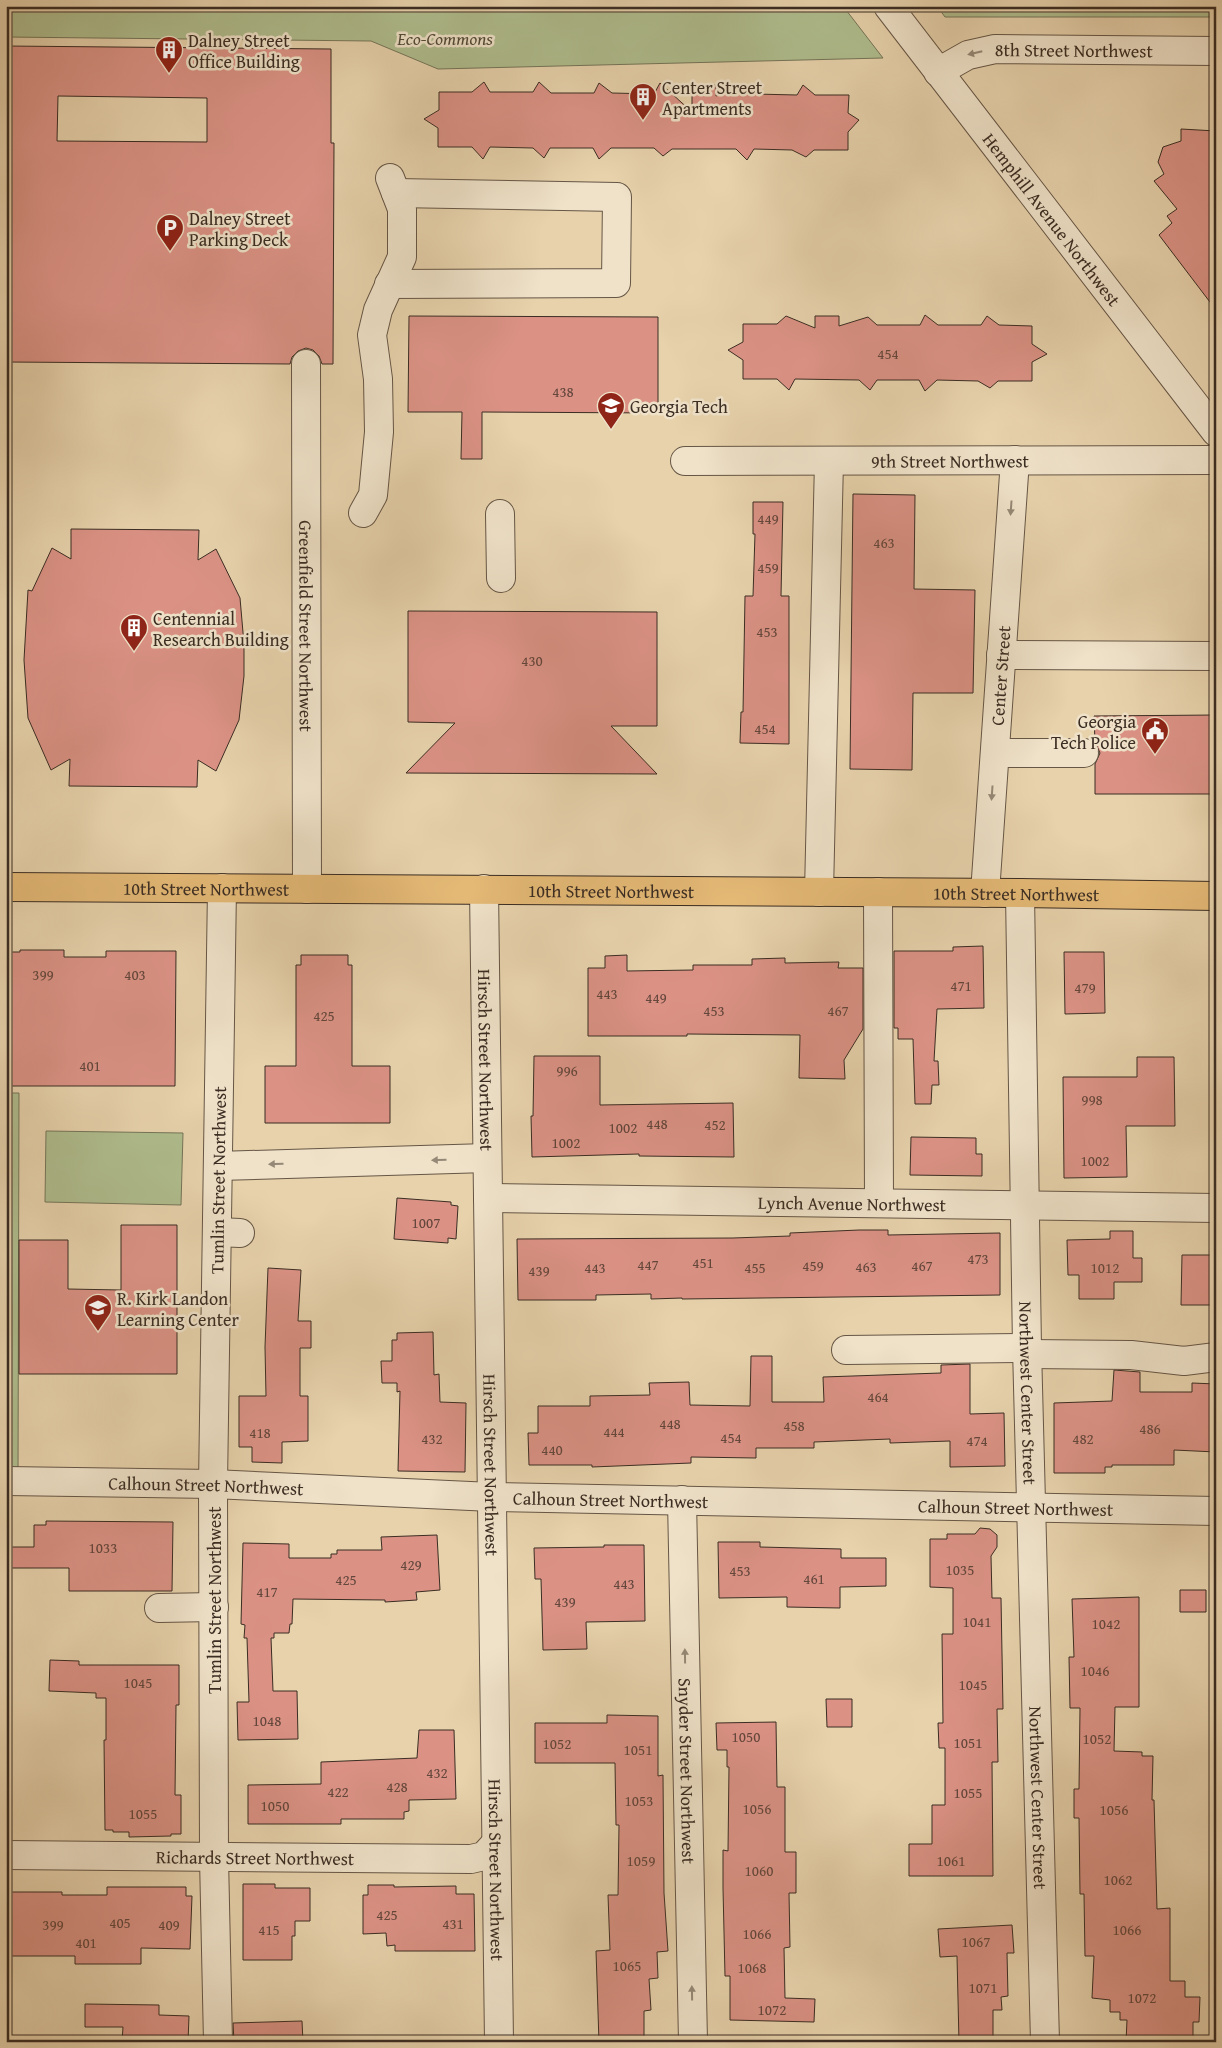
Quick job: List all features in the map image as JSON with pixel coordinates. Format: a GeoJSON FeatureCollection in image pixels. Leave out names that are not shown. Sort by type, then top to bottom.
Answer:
{"type":"FeatureCollection","features":[{"type":"Feature","properties":{"kind":"main road","name":"10th Street Northwest"},"geometry":{"type":"LineString","coordinates":[[6,887],[1020,893],[1216,896]]}},
{"type":"Feature","properties":{"kind":"street","name":"Hemphill Avenue Northwest"},"geometry":{"type":"LineString","coordinates":[[888,6],[1216,432]]}},
{"type":"Feature","properties":{"kind":"street","name":"8th Street Northwest"},"geometry":{"type":"LineString","coordinates":[[938,72],[968,55],[995,49],[1216,51]]}},
{"type":"Feature","properties":{"kind":"street"},"geometry":{"type":"LineString","coordinates":[[362,513],[373,495],[379,432],[378,379],[372,335],[378,310],[389,284],[402,257],[402,209],[393,185],[617,197],[616,283],[389,284]]}},
{"type":"Feature","properties":{"kind":"street","name":"Greenfield Street Northwest"},"geometry":{"type":"LineString","coordinates":[[306,364],[307,888]]}},
{"type":"Feature","properties":{"kind":"street","name":"Center Street"},"geometry":{"type":"LineString","coordinates":[[985,893],[1015,460]]}},
{"type":"Feature","properties":{"kind":"street","name":"9th Street Northwest"},"geometry":{"type":"LineString","coordinates":[[685,461],[1216,460]]}},
{"type":"Feature","properties":{"kind":"street"},"geometry":{"type":"LineString","coordinates":[[819,892],[829,461]]}},
{"type":"Feature","properties":{"kind":"street"},"geometry":{"type":"LineString","coordinates":[[500,514],[501,578]]}},
{"type":"Feature","properties":{"kind":"street"},"geometry":{"type":"LineString","coordinates":[[1001,655],[1216,656]]}},
{"type":"Feature","properties":{"kind":"street"},"geometry":{"type":"LineString","coordinates":[[995,753],[1084,753]]}},
{"type":"Feature","properties":{"kind":"street","name":"Tumlin Street Northwest"},"geometry":{"type":"LineString","coordinates":[[218,2042],[214,1858],[213,1484],[228,1232],[218,1166],[222,888]]}},
{"type":"Feature","properties":{"kind":"street","name":"Hirsch Street Northwest"},"geometry":{"type":"LineString","coordinates":[[484,890],[499,2042]]}},
{"type":"Feature","properties":{"kind":"street"},"geometry":{"type":"LineString","coordinates":[[878,892],[879,1203]]}},
{"type":"Feature","properties":{"kind":"street","name":"Northwest Center Street"},"geometry":{"type":"LineString","coordinates":[[1020,893],[1024,1206],[1044,2042]]}},
{"type":"Feature","properties":{"kind":"street"},"geometry":{"type":"LineString","coordinates":[[218,1166],[487,1158]]}},
{"type":"Feature","properties":{"kind":"street","name":"Lynch Avenue Northwest"},"geometry":{"type":"LineString","coordinates":[[488,1198],[1216,1208]]}},
{"type":"Feature","properties":{"kind":"street"},"geometry":{"type":"LineString","coordinates":[[846,1350],[1028,1351],[1130,1355],[1184,1361],[1216,1357]]}},
{"type":"Feature","properties":{"kind":"street","name":"Calhoun Street Northwest"},"geometry":{"type":"LineString","coordinates":[[6,1481],[213,1484],[492,1497],[1216,1511]]}},
{"type":"Feature","properties":{"kind":"street","name":"Snyder Street Northwest"},"geometry":{"type":"LineString","coordinates":[[682,1500],[693,2042]]}},
{"type":"Feature","properties":{"kind":"street"},"geometry":{"type":"LineString","coordinates":[[159,1608],[214,1607]]}},
{"type":"Feature","properties":{"kind":"street","name":"Richards Street Northwest"},"geometry":{"type":"LineString","coordinates":[[6,1855],[471,1859],[484,1856],[496,1843]]}},
{"type":"Feature","properties":{"kind":"green space","name":"Eco-Commons"},"geometry":{"type":"Polygon","coordinates":[[[6,6],[843,6],[883,58],[438,69],[371,41],[6,37],[6,6]]]}},
{"type":"Feature","properties":{"kind":"green space"},"geometry":{"type":"Polygon","coordinates":[[[937,6],[1216,6],[1216,17],[945,17],[937,6]]]}},
{"type":"Feature","properties":{"kind":"green space"},"geometry":{"type":"Polygon","coordinates":[[[6,1093],[19,1093],[18,1481],[6,1481],[6,1093]]]}},
{"type":"Feature","properties":{"kind":"green space"},"geometry":{"type":"Polygon","coordinates":[[[46,1131],[183,1133],[181,1205],[45,1202],[46,1131]]]}},
{"type":"Feature","properties":{"kind":"building","name":"Dalney Street Parking Deck"},"geometry":{"type":"Polygon","coordinates":[[[6,46],[331,49],[331,143],[334,143],[333,364],[322,364],[319,356],[313,350],[306,348],[298,351],[292,357],[290,364],[6,362],[6,46]],[[58,96],[57,141],[207,142],[207,98],[58,96]]]}},
{"type":"Feature","properties":{"kind":"building","name":"Center Street Apartments"},"geometry":{"type":"Polygon","coordinates":[[[484,82],[490,92],[533,92],[539,82],[551,93],[594,93],[599,83],[612,93],[654,94],[660,83],[692,112],[692,85],[716,85],[716,96],[746,87],[754,94],[797,95],[803,85],[815,95],[849,95],[848,113],[859,120],[848,132],[848,150],[814,150],[806,157],[792,150],[754,149],[747,160],[736,149],[672,149],[663,156],[654,148],[611,148],[599,159],[593,148],[550,148],[544,158],[533,148],[490,147],[483,159],[472,147],[438,147],[438,128],[424,119],[439,110],[439,92],[472,92],[484,82]]]}},
{"type":"Feature","properties":{"kind":"building"},"geometry":{"type":"Polygon","coordinates":[[[1181,129],[1216,131],[1216,310],[1159,235],[1172,223],[1167,216],[1177,209],[1154,181],[1164,174],[1158,162],[1163,147],[1181,141],[1181,129]]]}},
{"type":"Feature","properties":{"kind":"building"},"geometry":{"type":"Polygon","coordinates":[[[925,315],[938,325],[981,325],[987,316],[999,325],[1032,326],[1032,344],[1047,354],[1032,362],[1032,381],[998,381],[990,388],[978,381],[937,380],[925,391],[919,380],[877,380],[870,390],[859,380],[795,379],[789,390],[777,379],[743,379],[743,360],[728,350],[743,342],[743,324],[777,324],[786,316],[815,328],[815,316],[839,316],[839,326],[868,317],[877,325],[920,325],[925,315]]]}},
{"type":"Feature","properties":{"kind":"building"},"geometry":{"type":"Polygon","coordinates":[[[409,316],[658,317],[658,413],[482,412],[482,459],[461,459],[462,412],[408,412],[409,316]]]}},
{"type":"Feature","properties":{"kind":"building"},"geometry":{"type":"Polygon","coordinates":[[[853,494],[915,495],[914,589],[975,590],[973,693],[913,693],[912,770],[850,769],[853,494]]]}},
{"type":"Feature","properties":{"kind":"building"},"geometry":{"type":"Polygon","coordinates":[[[753,502],[783,502],[781,596],[789,596],[789,744],[740,743],[741,712],[743,712],[745,596],[753,596],[755,534],[753,534],[753,502]]]}},
{"type":"Feature","properties":{"kind":"building","name":"Centennial Research Building"},"geometry":{"type":"Polygon","coordinates":[[[71,529],[199,530],[198,560],[216,549],[240,598],[244,644],[244,676],[239,720],[216,771],[198,760],[197,787],[69,786],[70,759],[51,770],[28,718],[24,660],[28,590],[32,591],[52,548],[71,559],[71,529]]]}},
{"type":"Feature","properties":{"kind":"building"},"geometry":{"type":"Polygon","coordinates":[[[408,611],[657,612],[657,726],[611,726],[657,774],[406,773],[455,723],[408,722],[408,611]]]}},
{"type":"Feature","properties":{"kind":"building","name":"Georgia Tech Police"},"geometry":{"type":"Polygon","coordinates":[[[1216,715],[1216,794],[1095,794],[1095,764],[1100,753],[1095,742],[1094,716],[1216,715]]]}},
{"type":"Feature","properties":{"kind":"building"},"geometry":{"type":"Polygon","coordinates":[[[983,946],[984,1008],[937,1009],[934,1061],[938,1061],[939,1085],[932,1085],[931,1104],[915,1104],[913,1039],[898,1039],[898,1028],[894,1028],[894,951],[953,951],[953,947],[983,946]]]}},
{"type":"Feature","properties":{"kind":"building"},"geometry":{"type":"Polygon","coordinates":[[[20,950],[64,950],[64,957],[106,957],[106,951],[176,951],[175,1086],[6,1086],[6,952],[20,952],[20,950]]]}},
{"type":"Feature","properties":{"kind":"building"},"geometry":{"type":"Polygon","coordinates":[[[1064,952],[1104,952],[1105,1013],[1065,1014],[1064,952]]]}},
{"type":"Feature","properties":{"kind":"building"},"geometry":{"type":"Polygon","coordinates":[[[301,955],[348,955],[348,965],[352,965],[352,1066],[390,1066],[390,1123],[265,1123],[265,1066],[296,1066],[296,965],[301,965],[301,955]]]}},
{"type":"Feature","properties":{"kind":"building"},"geometry":{"type":"Polygon","coordinates":[[[627,955],[627,971],[693,970],[693,965],[752,965],[752,959],[785,958],[785,963],[839,962],[838,968],[863,968],[863,1029],[844,1060],[845,1079],[799,1078],[800,1035],[687,1034],[687,1036],[588,1036],[588,968],[605,968],[605,956],[627,955]]]}},
{"type":"Feature","properties":{"kind":"building"},"geometry":{"type":"Polygon","coordinates":[[[534,1056],[600,1056],[600,1105],[733,1103],[734,1157],[639,1156],[639,1154],[532,1157],[531,1116],[533,1116],[534,1056]]]}},
{"type":"Feature","properties":{"kind":"building"},"geometry":{"type":"Polygon","coordinates":[[[1137,1057],[1174,1057],[1175,1126],[1126,1126],[1127,1177],[1064,1178],[1063,1077],[1137,1077],[1137,1057]]]}},
{"type":"Feature","properties":{"kind":"building"},"geometry":{"type":"Polygon","coordinates":[[[911,1137],[976,1138],[976,1154],[982,1154],[982,1176],[910,1175],[911,1137]]]}},
{"type":"Feature","properties":{"kind":"building"},"geometry":{"type":"Polygon","coordinates":[[[397,1198],[451,1202],[451,1205],[458,1206],[456,1239],[448,1238],[448,1243],[394,1239],[397,1198]]]}},
{"type":"Feature","properties":{"kind":"building","name":"R. Kirk Landon Learning Center"},"geometry":{"type":"Polygon","coordinates":[[[121,1225],[177,1225],[177,1374],[19,1374],[19,1240],[68,1240],[68,1289],[121,1290],[121,1225]]]}},
{"type":"Feature","properties":{"kind":"building"},"geometry":{"type":"Polygon","coordinates":[[[888,1230],[888,1235],[1000,1233],[1000,1295],[651,1299],[651,1294],[596,1295],[596,1300],[518,1300],[517,1239],[733,1238],[790,1236],[790,1233],[888,1230]]]}},
{"type":"Feature","properties":{"kind":"building"},"geometry":{"type":"Polygon","coordinates":[[[1110,1231],[1133,1231],[1133,1258],[1142,1258],[1142,1282],[1114,1282],[1114,1299],[1079,1299],[1079,1275],[1068,1275],[1067,1240],[1110,1239],[1110,1231]]]}},
{"type":"Feature","properties":{"kind":"building"},"geometry":{"type":"Polygon","coordinates":[[[1182,1255],[1216,1255],[1216,1305],[1181,1305],[1182,1255]]]}},
{"type":"Feature","properties":{"kind":"building"},"geometry":{"type":"Polygon","coordinates":[[[268,1268],[301,1270],[298,1321],[311,1321],[311,1348],[300,1348],[300,1396],[308,1396],[308,1441],[282,1442],[282,1463],[252,1462],[252,1447],[239,1447],[239,1396],[266,1396],[265,1347],[268,1268]]]}},
{"type":"Feature","properties":{"kind":"building"},"geometry":{"type":"Polygon","coordinates":[[[433,1332],[434,1375],[439,1374],[440,1402],[466,1403],[465,1472],[398,1471],[400,1391],[397,1392],[397,1383],[382,1383],[381,1361],[392,1361],[392,1340],[397,1340],[397,1333],[433,1332]]]}},
{"type":"Feature","properties":{"kind":"building"},"geometry":{"type":"Polygon","coordinates":[[[751,1356],[772,1356],[772,1402],[824,1402],[823,1377],[941,1373],[941,1365],[970,1364],[970,1414],[1004,1413],[1005,1466],[950,1467],[950,1441],[890,1443],[890,1439],[814,1442],[814,1448],[756,1448],[756,1458],[691,1457],[691,1463],[592,1467],[592,1465],[529,1465],[528,1433],[538,1433],[538,1406],[590,1406],[590,1396],[650,1395],[649,1383],[689,1382],[690,1405],[750,1406],[751,1356]]]}},
{"type":"Feature","properties":{"kind":"building"},"geometry":{"type":"Polygon","coordinates":[[[1114,1370],[1140,1372],[1140,1392],[1192,1392],[1192,1383],[1216,1384],[1216,1452],[1174,1450],[1174,1465],[1112,1465],[1112,1467],[1105,1467],[1105,1473],[1054,1473],[1054,1403],[1112,1401],[1114,1370]]]}},
{"type":"Feature","properties":{"kind":"building"},"geometry":{"type":"Polygon","coordinates":[[[46,1521],[173,1522],[172,1591],[69,1591],[69,1568],[6,1568],[6,1547],[34,1547],[34,1525],[46,1525],[46,1521]]]}},
{"type":"Feature","properties":{"kind":"building"},"geometry":{"type":"Polygon","coordinates":[[[980,1528],[990,1529],[997,1535],[997,1547],[991,1556],[992,1598],[1001,1598],[1003,1709],[997,1709],[998,1762],[992,1762],[993,1876],[909,1876],[909,1844],[932,1844],[932,1805],[945,1805],[945,1748],[939,1748],[938,1723],[943,1723],[942,1634],[953,1634],[953,1588],[930,1587],[930,1539],[947,1539],[947,1534],[975,1534],[980,1528]]]}},
{"type":"Feature","properties":{"kind":"building"},"geometry":{"type":"Polygon","coordinates":[[[437,1535],[440,1590],[416,1592],[417,1600],[385,1602],[385,1600],[293,1599],[292,1624],[290,1624],[289,1633],[274,1633],[274,1638],[271,1638],[273,1691],[297,1691],[298,1739],[238,1740],[237,1702],[249,1702],[247,1638],[244,1638],[245,1625],[241,1624],[243,1543],[289,1544],[289,1558],[331,1558],[331,1554],[337,1554],[337,1550],[382,1550],[381,1537],[437,1535]]]}},
{"type":"Feature","properties":{"kind":"building"},"geometry":{"type":"Polygon","coordinates":[[[718,1542],[760,1542],[760,1547],[841,1549],[841,1558],[886,1558],[886,1586],[840,1587],[840,1608],[787,1607],[787,1597],[719,1598],[718,1542]]]}},
{"type":"Feature","properties":{"kind":"building"},"geometry":{"type":"Polygon","coordinates":[[[604,1545],[644,1545],[645,1621],[586,1622],[587,1649],[543,1650],[541,1579],[535,1579],[534,1548],[604,1547],[604,1545]]]}},
{"type":"Feature","properties":{"kind":"building"},"geometry":{"type":"Polygon","coordinates":[[[1180,1590],[1206,1590],[1206,1612],[1180,1612],[1180,1590]]]}},
{"type":"Feature","properties":{"kind":"building"},"geometry":{"type":"Polygon","coordinates":[[[1139,1597],[1139,1707],[1115,1707],[1114,1751],[1142,1752],[1142,1756],[1153,1756],[1152,1800],[1154,1800],[1157,1909],[1170,1908],[1170,1981],[1185,1981],[1185,1997],[1200,1997],[1199,2022],[1193,2022],[1193,2042],[1126,2042],[1127,2020],[1120,2020],[1120,2012],[1110,2012],[1110,2000],[1092,1998],[1094,1956],[1085,1956],[1084,1894],[1080,1894],[1079,1818],[1074,1818],[1074,1789],[1079,1789],[1080,1708],[1070,1708],[1069,1657],[1074,1657],[1072,1599],[1139,1597]]]}},
{"type":"Feature","properties":{"kind":"building"},"geometry":{"type":"Polygon","coordinates":[[[50,1660],[79,1661],[79,1665],[179,1665],[179,1705],[176,1705],[175,1795],[181,1795],[181,1834],[129,1837],[129,1832],[105,1830],[104,1740],[106,1740],[106,1698],[96,1698],[96,1693],[49,1691],[50,1660]]]}},
{"type":"Feature","properties":{"kind":"building"},"geometry":{"type":"Polygon","coordinates":[[[826,1699],[852,1699],[852,1727],[827,1727],[826,1699]]]}},
{"type":"Feature","properties":{"kind":"building"},"geometry":{"type":"Polygon","coordinates":[[[607,1715],[658,1716],[658,1776],[663,1775],[664,1893],[668,1951],[657,1952],[658,1978],[649,1979],[651,2010],[644,2011],[644,2042],[599,2042],[596,1951],[610,1950],[608,1895],[618,1895],[619,1825],[616,1825],[615,1763],[535,1763],[535,1723],[607,1723],[607,1715]]]}},
{"type":"Feature","properties":{"kind":"building"},"geometry":{"type":"Polygon","coordinates":[[[776,1722],[777,1787],[785,1787],[785,1852],[796,1852],[796,1893],[789,1893],[790,1947],[784,1948],[785,1998],[815,1999],[814,2022],[730,2020],[730,1976],[725,1976],[723,1888],[723,1850],[728,1851],[729,1767],[727,1767],[727,1750],[717,1750],[716,1723],[776,1722]]]}},
{"type":"Feature","properties":{"kind":"building"},"geometry":{"type":"Polygon","coordinates":[[[419,1730],[454,1730],[456,1799],[409,1800],[409,1811],[404,1812],[404,1819],[341,1819],[341,1824],[248,1824],[248,1785],[321,1784],[321,1762],[417,1758],[419,1730]]]}},
{"type":"Feature","properties":{"kind":"building"},"geometry":{"type":"Polygon","coordinates":[[[243,1884],[275,1884],[275,1888],[310,1888],[310,1921],[295,1921],[295,1936],[292,1936],[292,1960],[243,1960],[243,1884]]]}},
{"type":"Feature","properties":{"kind":"building"},"geometry":{"type":"Polygon","coordinates":[[[368,1885],[394,1885],[394,1887],[456,1886],[456,1894],[474,1894],[475,1951],[395,1951],[395,1945],[387,1946],[386,1933],[363,1934],[363,1895],[368,1895],[368,1885]]]}},
{"type":"Feature","properties":{"kind":"building"},"geometry":{"type":"Polygon","coordinates":[[[107,1887],[186,1887],[186,1896],[192,1896],[190,1949],[141,1948],[141,1964],[75,1964],[75,1956],[6,1956],[6,1892],[62,1892],[62,1895],[107,1895],[107,1887]]]}},
{"type":"Feature","properties":{"kind":"building"},"geometry":{"type":"Polygon","coordinates":[[[1012,1925],[1014,1953],[1007,1953],[1008,1996],[1001,1997],[1002,2010],[993,2010],[993,2042],[959,2042],[957,1956],[940,1957],[938,1929],[1012,1925]]]}},
{"type":"Feature","properties":{"kind":"building"},"geometry":{"type":"Polygon","coordinates":[[[85,2004],[159,2005],[159,2015],[189,2016],[188,2042],[122,2042],[123,2027],[85,2027],[85,2004]]]}},
{"type":"Feature","properties":{"kind":"building"},"geometry":{"type":"Polygon","coordinates":[[[302,2021],[303,2042],[234,2042],[233,2023],[302,2021]]]}},
{"type":"Feature","properties":{"kind":"place","name":"Dalney Street Office Building"},"geometry":{"type":"Point","coordinates":[169,74]}},
{"type":"Feature","properties":{"kind":"place","name":"Center Street Apartments"},"geometry":{"type":"Point","coordinates":[643,121]}},
{"type":"Feature","properties":{"kind":"place","name":"Dalney Street Parking Deck"},"geometry":{"type":"Point","coordinates":[170,252]}},
{"type":"Feature","properties":{"kind":"place","name":"Georgia Tech"},"geometry":{"type":"Point","coordinates":[611,430]}},
{"type":"Feature","properties":{"kind":"place","name":"Centennial Research Building"},"geometry":{"type":"Point","coordinates":[134,652]}},
{"type":"Feature","properties":{"kind":"place","name":"Georgia Tech Police"},"geometry":{"type":"Point","coordinates":[1155,755]}},
{"type":"Feature","properties":{"kind":"place","name":"R. Kirk Landon Learning Center"},"geometry":{"type":"Point","coordinates":[98,1332]}}]}
